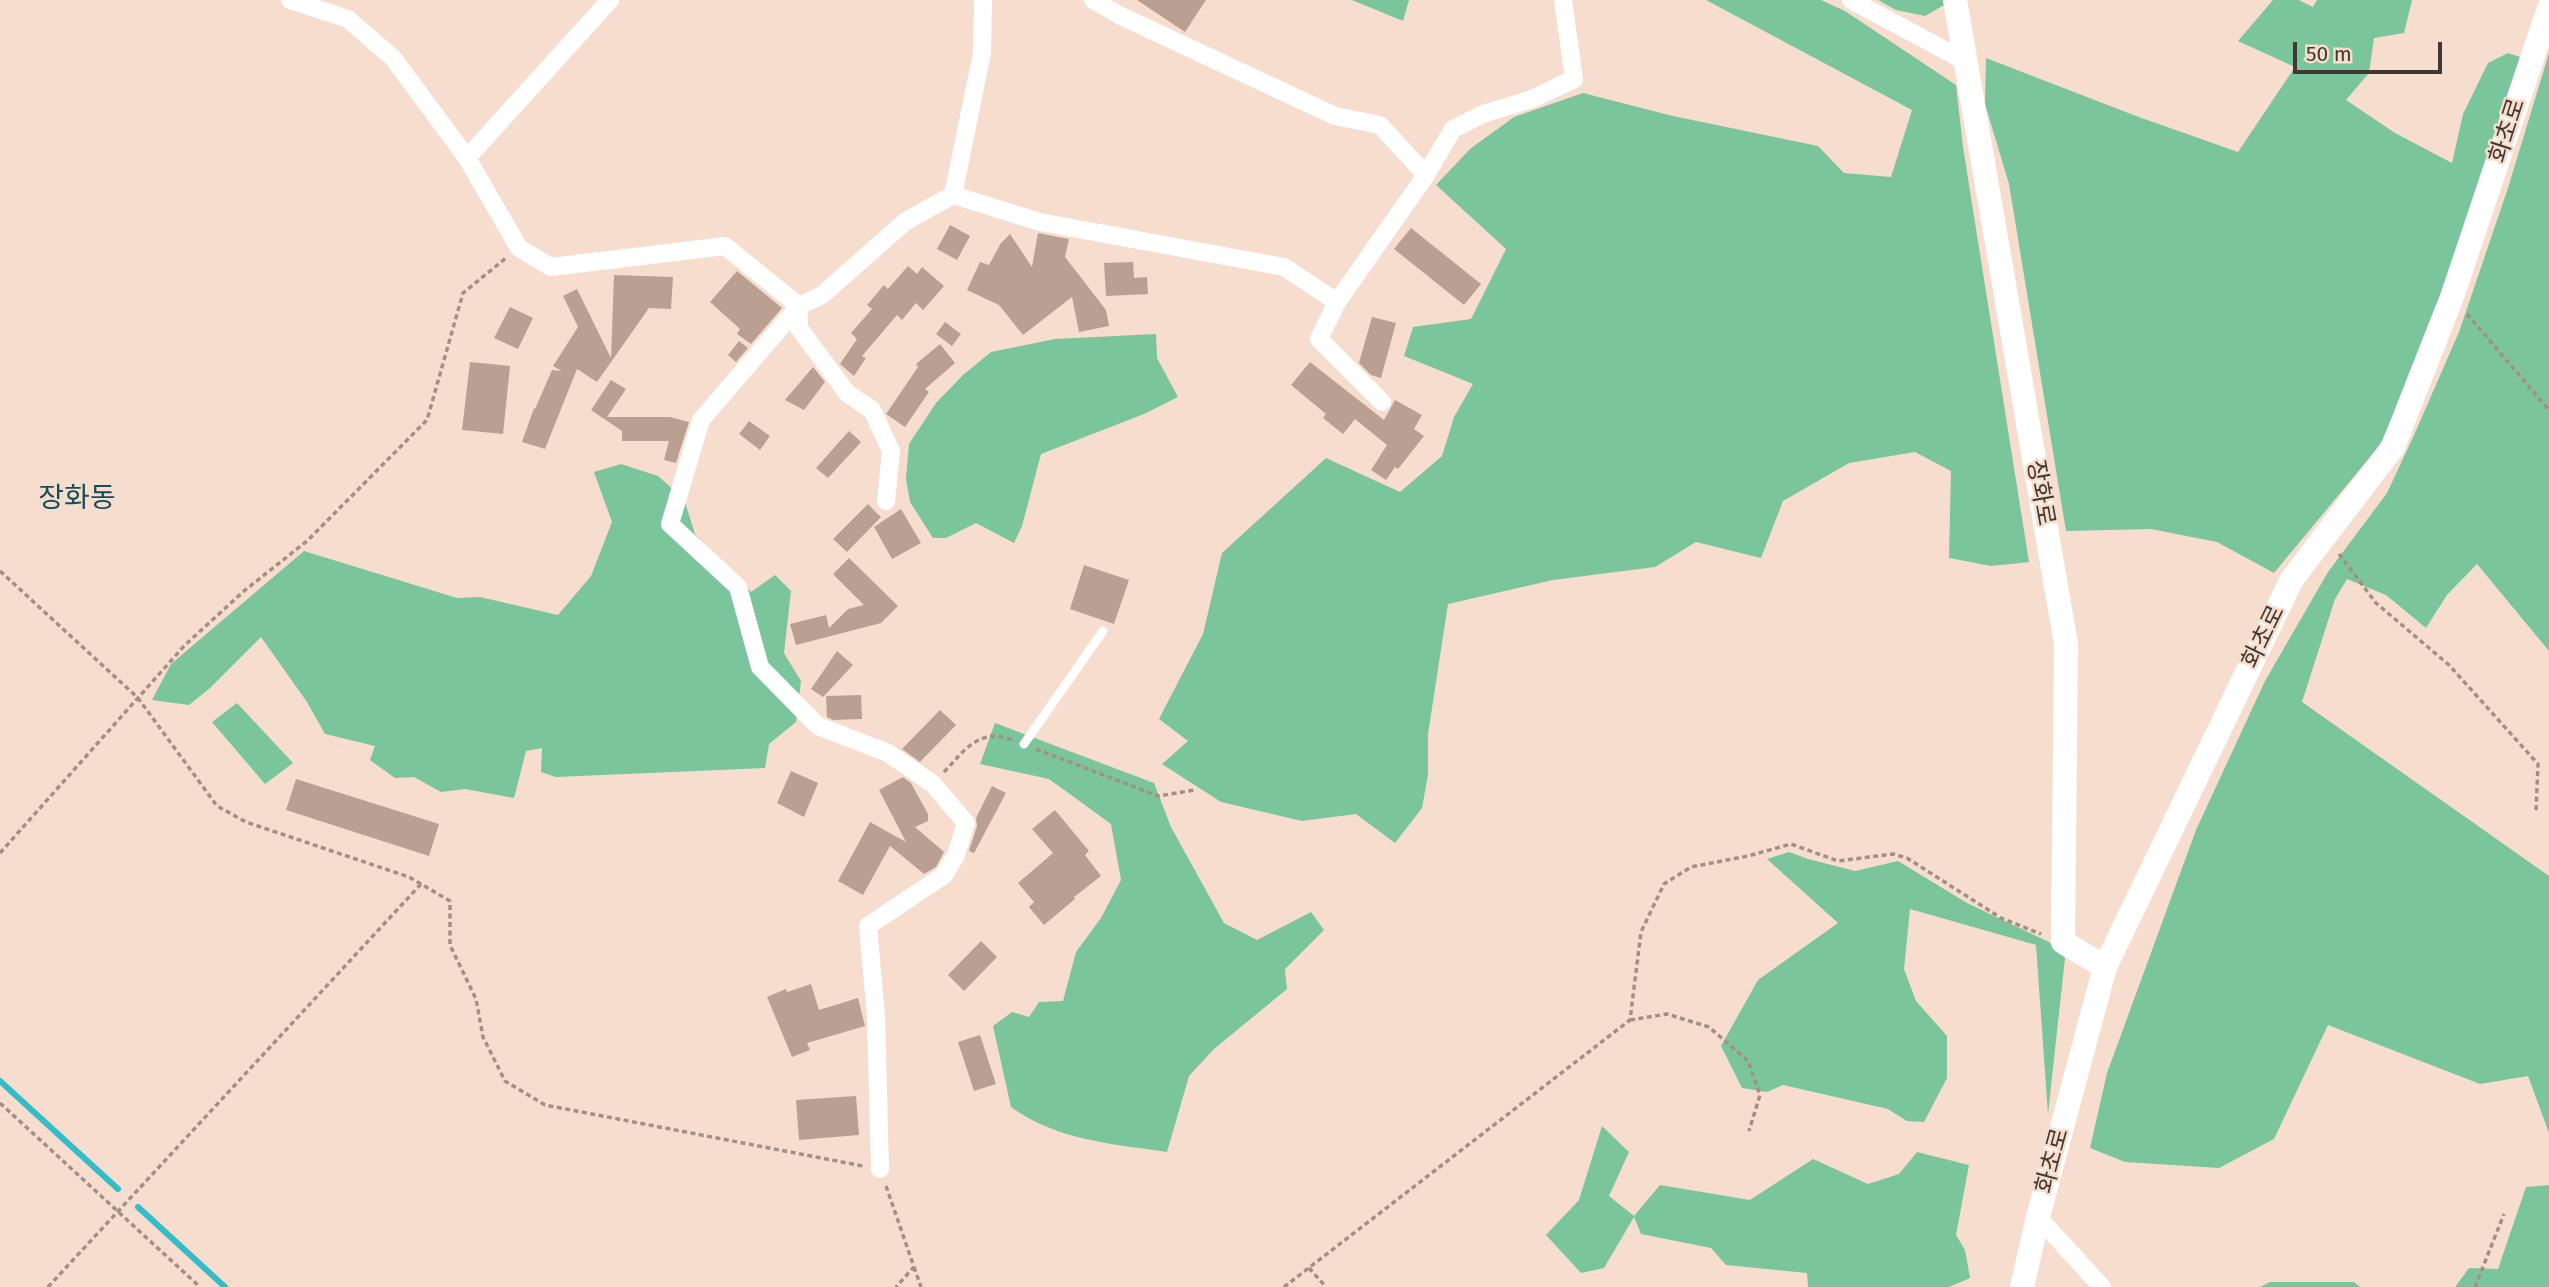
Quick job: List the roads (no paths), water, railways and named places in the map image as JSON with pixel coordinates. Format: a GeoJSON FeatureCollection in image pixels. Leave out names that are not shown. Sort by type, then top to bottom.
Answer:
{"type":"FeatureCollection","features":[{"type":"Feature","properties":{"kind":"street"},"geometry":{"type":"LineString","coordinates":[[290,0],[348,19],[393,58],[467,158],[519,248],[551,267],[725,246],[799,306]]}},
{"type":"Feature","properties":{"kind":"street"},"geometry":{"type":"LineString","coordinates":[[467,158],[610,0]]}},
{"type":"Feature","properties":{"kind":"street"},"geometry":{"type":"LineString","coordinates":[[953,195],[982,53],[983,0]]}},
{"type":"Feature","properties":{"kind":"street"},"geometry":{"type":"LineString","coordinates":[[1093,0],[1119,15],[1335,116],[1380,125],[1426,175]]}},
{"type":"Feature","properties":{"kind":"street"},"geometry":{"type":"LineString","coordinates":[[1382,402],[1319,339],[1337,302],[1426,175],[1453,129],[1483,114],[1532,99],[1574,79],[1563,0]]}},
{"type":"Feature","properties":{"kind":"street"},"geometry":{"type":"LineString","coordinates":[[1851,0],[1965,61]]}},
{"type":"Feature","properties":{"kind":"street","name":"장화로"},"geometry":{"type":"LineString","coordinates":[[1955,0],[2066,644],[2063,943],[2105,967]]}},
{"type":"Feature","properties":{"kind":"street","name":"화초로"},"geometry":{"type":"LineString","coordinates":[[2022,1287],[2105,967],[2292,579],[2393,447],[2452,297],[2549,8]]}},
{"type":"Feature","properties":{"kind":"street"},"geometry":{"type":"LineString","coordinates":[[880,1169],[876,1017],[868,926],[944,875],[956,855],[966,823],[933,784],[888,753],[818,726],[760,667],[738,587],[670,524],[701,420],[799,306],[822,295],[906,221],[953,195],[1040,222],[1284,267],[1337,302]]}},
{"type":"Feature","properties":{"kind":"street"},"geometry":{"type":"LineString","coordinates":[[799,306],[799,328],[847,393],[872,410],[891,451],[886,501]]}},
{"type":"Feature","properties":{"kind":"street"},"geometry":{"type":"LineString","coordinates":[[2038,1217],[2102,1287]]}},
{"type":"Feature","properties":{"kind":"lane"},"geometry":{"type":"LineString","coordinates":[[1024,744],[1103,631]]}},
{"type":"Feature","properties":{"kind":"waterway"},"geometry":{"type":"LineString","coordinates":[[0,1081],[118,1189]]}},
{"type":"Feature","properties":{"kind":"waterway"},"geometry":{"type":"LineString","coordinates":[[138,1207],[225,1287]]}},
{"type":"Feature","properties":{"kind":"district","name":"장화동"},"geometry":{"type":"Point","coordinates":[77,499]}}]}
